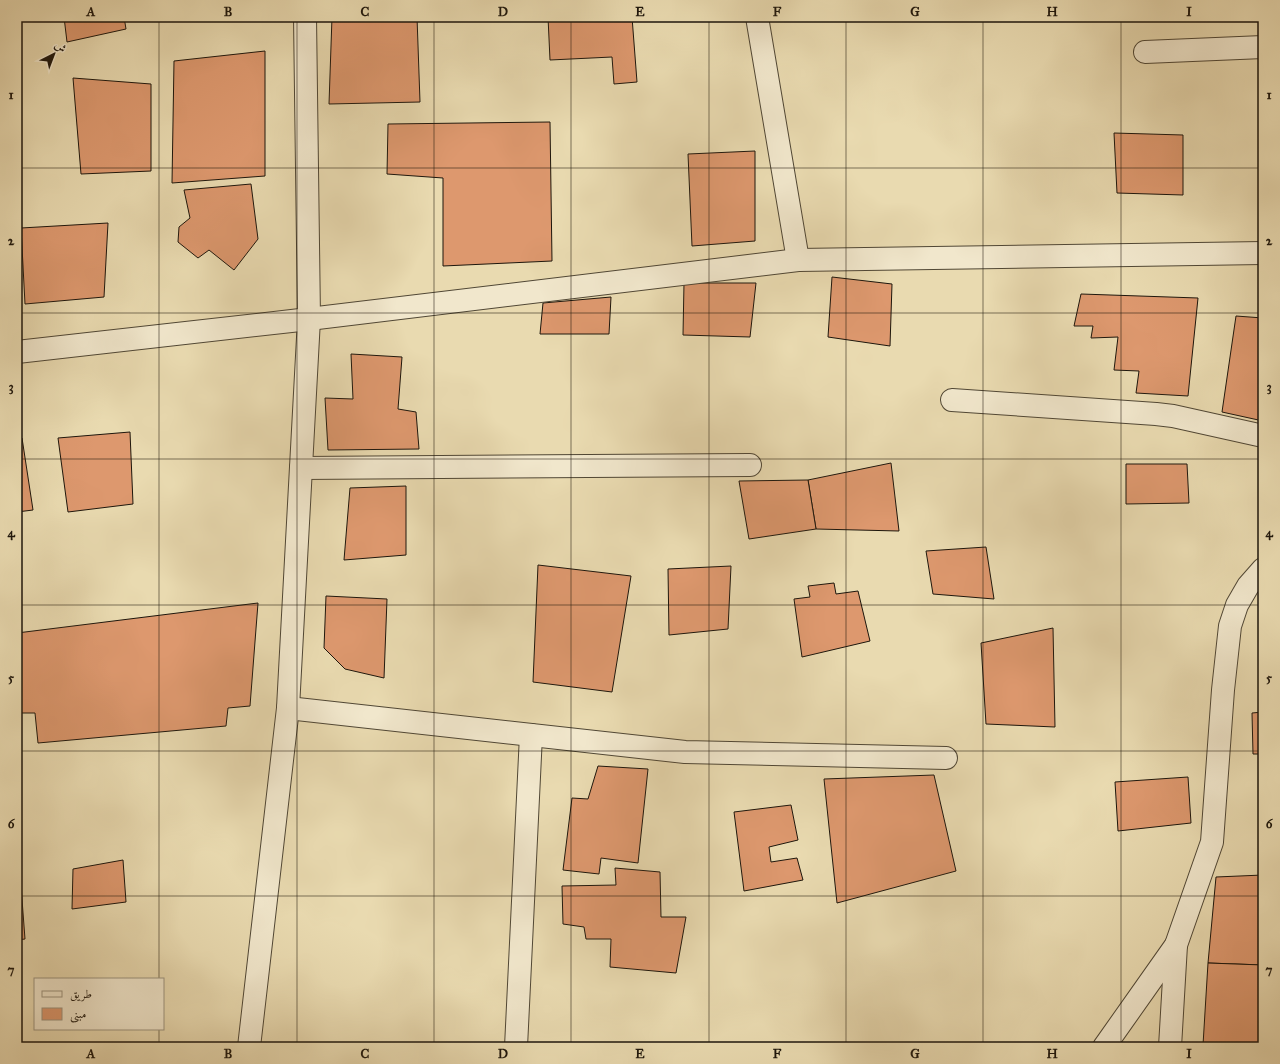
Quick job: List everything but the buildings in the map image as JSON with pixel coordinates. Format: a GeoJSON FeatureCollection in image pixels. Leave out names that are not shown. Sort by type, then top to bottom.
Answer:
{"type":"FeatureCollection","features":[{"type":"Feature","properties":{"kind":"street"},"geometry":{"type":"LineString","coordinates":[[249,1047],[288,708],[309,319],[305,17]]}},
{"type":"Feature","properties":{"kind":"street"},"geometry":{"type":"LineString","coordinates":[[757,17],[798,260]]}},
{"type":"Feature","properties":{"kind":"street"},"geometry":{"type":"LineString","coordinates":[[1145,52],[1263,47]]}},
{"type":"Feature","properties":{"kind":"street"},"geometry":{"type":"LineString","coordinates":[[17,352],[309,319],[798,260],[1263,253]]}},
{"type":"Feature","properties":{"kind":"street"},"geometry":{"type":"LineString","coordinates":[[952,400],[1156,414],[1173,416],[1263,436]]}},
{"type":"Feature","properties":{"kind":"street"},"geometry":{"type":"LineString","coordinates":[[301,468],[750,465]]}},
{"type":"Feature","properties":{"kind":"street"},"geometry":{"type":"LineString","coordinates":[[1170,1047],[1176,945],[1212,842],[1223,690],[1230,626],[1237,605],[1248,586],[1263,569]]}},
{"type":"Feature","properties":{"kind":"street"},"geometry":{"type":"LineString","coordinates":[[288,708],[684,752],[946,758]]}},
{"type":"Feature","properties":{"kind":"street"},"geometry":{"type":"LineString","coordinates":[[516,1047],[530,734]]}},
{"type":"Feature","properties":{"kind":"street"},"geometry":{"type":"LineString","coordinates":[[1104,1047],[1176,945]]}}]}
